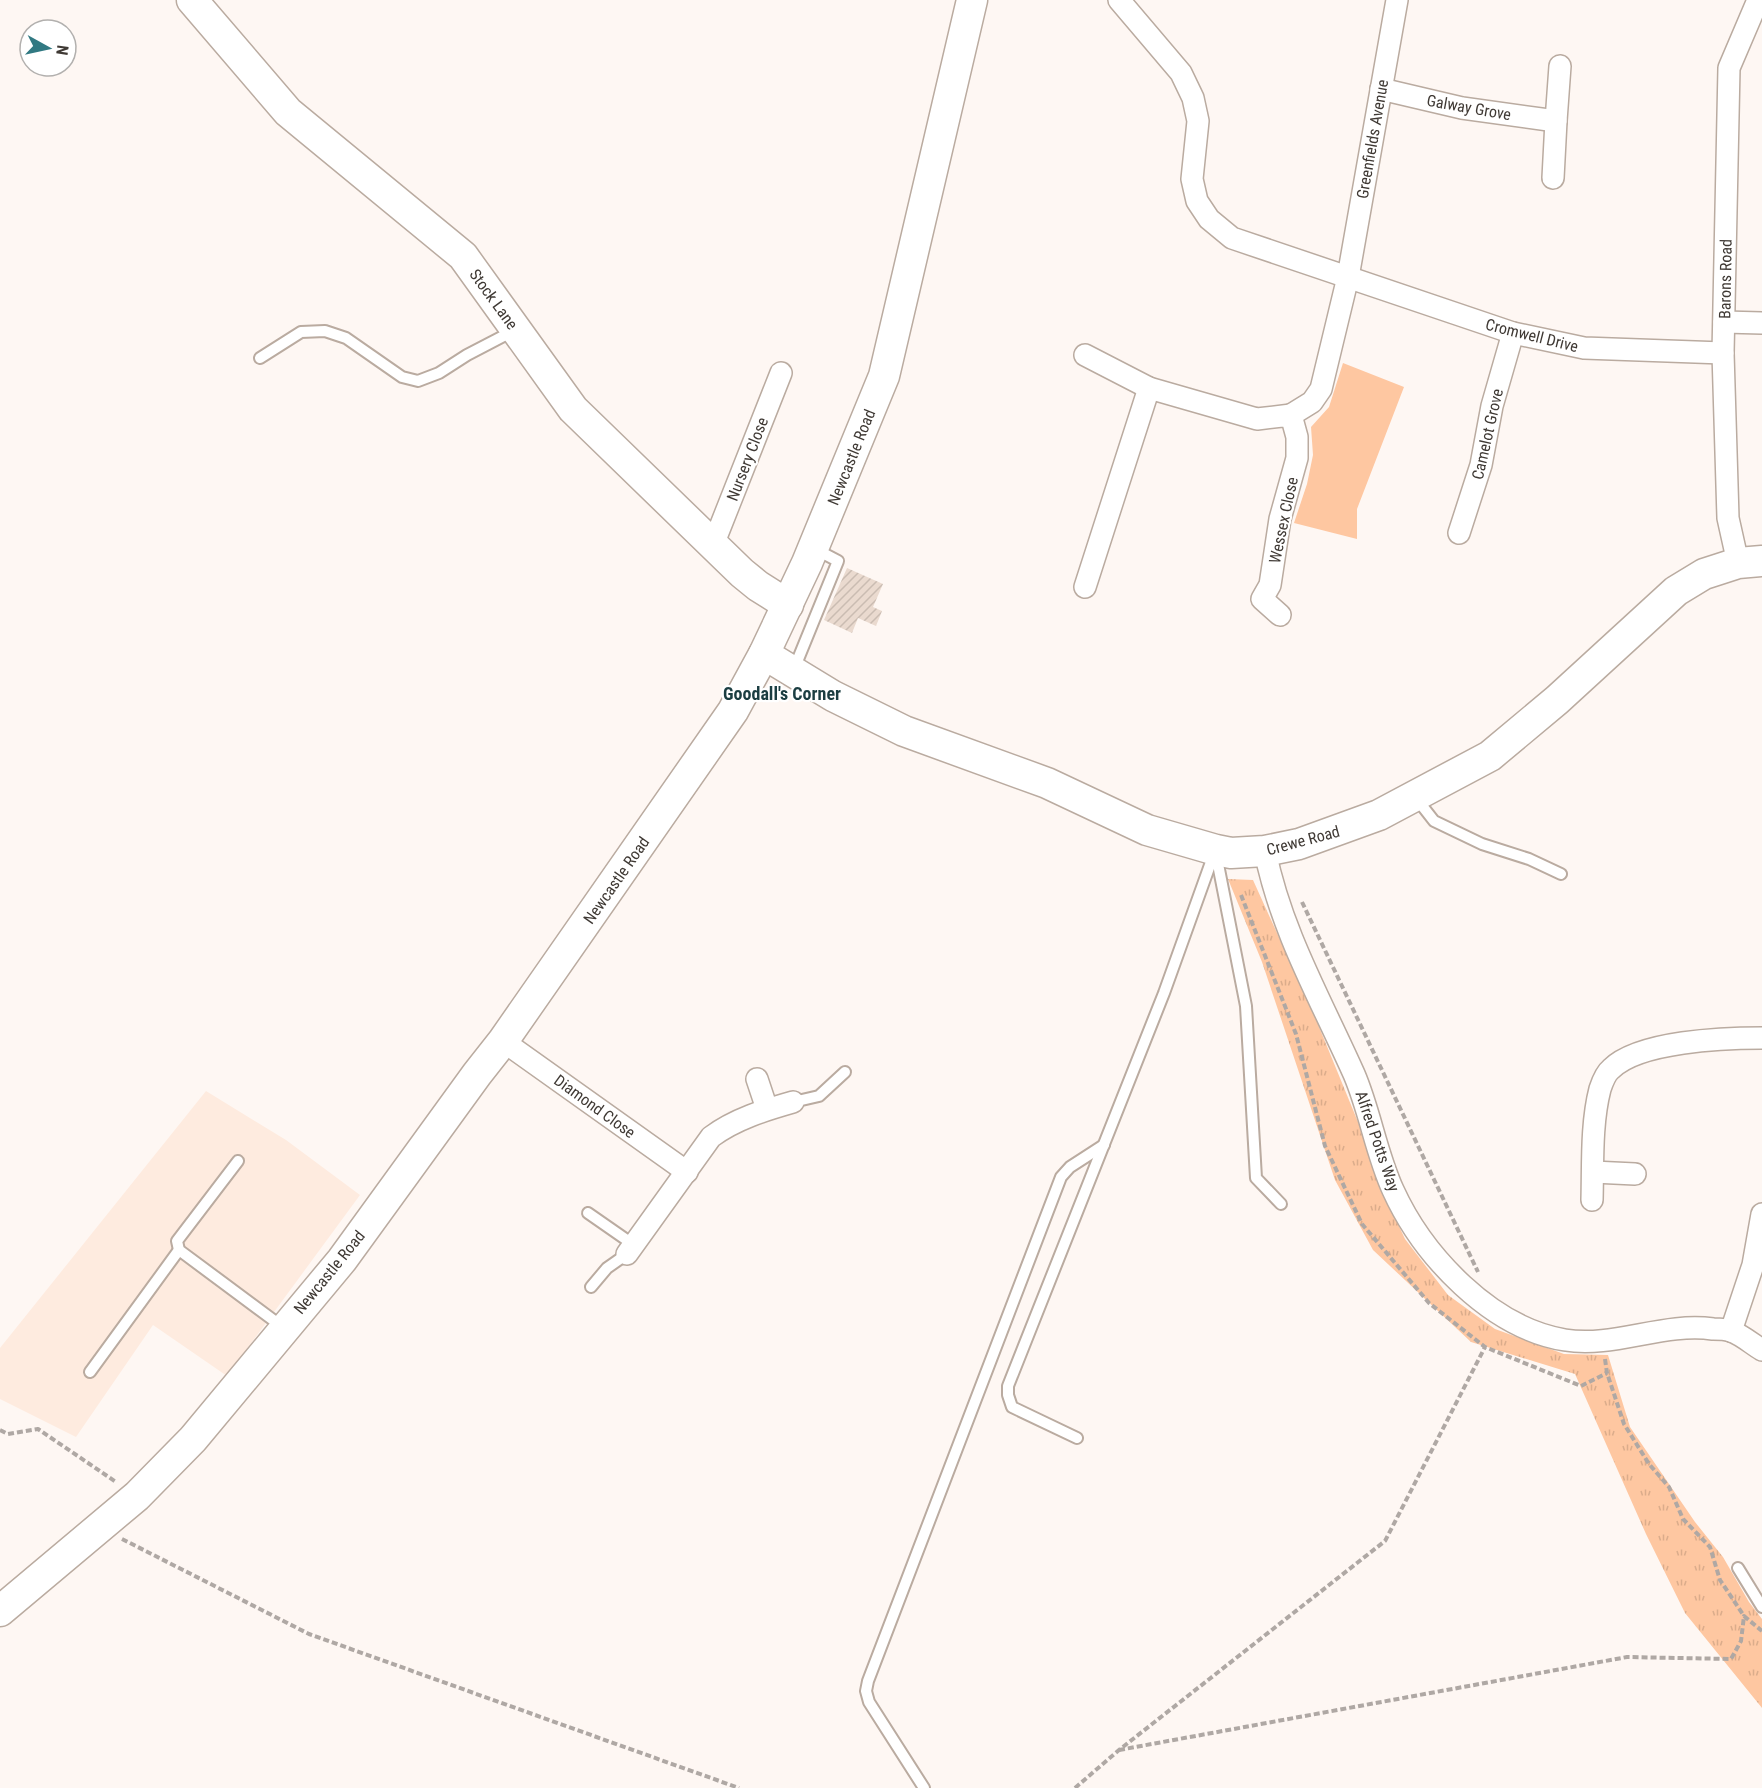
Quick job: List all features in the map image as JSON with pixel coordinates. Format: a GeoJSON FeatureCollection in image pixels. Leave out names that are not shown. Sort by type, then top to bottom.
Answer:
{"type":"FeatureCollection","features":[{"type":"Feature","properties":{"kind":"main road","name":"Stock Lane"},"geometry":{"type":"LineString","coordinates":[[192,0],[288,112],[463,256],[573,409],[713,545],[758,586],[788,605]]}},
{"type":"Feature","properties":{"kind":"main road","name":"Newcastle Road"},"geometry":{"type":"LineString","coordinates":[[0,1611],[137,1496],[193,1439],[342,1260],[503,1041],[733,711],[764,654],[814,548],[884,376],[972,0]]}},
{"type":"Feature","properties":{"kind":"main road","name":"Crewe Road"},"geometry":{"type":"LineString","coordinates":[[764,654],[832,696],[904,731],[1047,783],[1147,830],[1231,853],[1265,851],[1299,844],[1379,815],[1490,756],[1557,700],[1676,591],[1704,574],[1750,562]]}},
{"type":"Feature","properties":{"kind":"street","name":"Cromwell Drive"},"geometry":{"type":"LineString","coordinates":[[1119,0],[1180,73],[1193,98],[1198,121],[1192,179],[1197,201],[1209,219],[1232,238],[1513,333],[1584,348],[1723,353]]}},
{"type":"Feature","properties":{"kind":"street","name":"Greenfields Avenue"},"geometry":{"type":"LineString","coordinates":[[1348,277],[1397,0]]}},
{"type":"Feature","properties":{"kind":"street","name":"Barons Road"},"geometry":{"type":"LineString","coordinates":[[1750,562],[1728,519],[1723,353],[1729,68],[1758,0]]}},
{"type":"Feature","properties":{"kind":"street"},"geometry":{"type":"LineString","coordinates":[[1553,178],[1560,66]]}},
{"type":"Feature","properties":{"kind":"street","name":"Galway Grove"},"geometry":{"type":"LineString","coordinates":[[1382,89],[1462,108],[1556,121]]}},
{"type":"Feature","properties":{"kind":"street"},"geometry":{"type":"LineString","coordinates":[[1085,355],[1149,388],[1257,419],[1292,415],[1312,402],[1321,390],[1348,277]]}},
{"type":"Feature","properties":{"kind":"street"},"geometry":{"type":"LineString","coordinates":[[1724,322],[1762,323]]}},
{"type":"Feature","properties":{"kind":"street","name":"Camelot Grove"},"geometry":{"type":"LineString","coordinates":[[1459,533],[1482,465],[1492,406],[1513,333]]}},
{"type":"Feature","properties":{"kind":"street","name":"Nursery Close"},"geometry":{"type":"LineString","coordinates":[[713,545],[781,373]]}},
{"type":"Feature","properties":{"kind":"street"},"geometry":{"type":"LineString","coordinates":[[1085,587],[1149,388]]}},
{"type":"Feature","properties":{"kind":"street","name":"Wessex Close"},"geometry":{"type":"LineString","coordinates":[[1280,615],[1262,599],[1270,585],[1281,519],[1297,458],[1297,437],[1292,415]]}},
{"type":"Feature","properties":{"kind":"street","name":"Alfred Potts Way"},"geometry":{"type":"LineString","coordinates":[[1265,851],[1271,881],[1297,954],[1355,1076],[1393,1190],[1429,1251],[1459,1282],[1492,1309],[1525,1329],[1565,1340],[1603,1340],[1694,1326],[1731,1331],[1762,1350]]}},
{"type":"Feature","properties":{"kind":"street"},"geometry":{"type":"LineString","coordinates":[[1592,1200],[1595,1126],[1600,1089],[1610,1070],[1626,1059],[1668,1046],[1712,1038],[1762,1038]]}},
{"type":"Feature","properties":{"kind":"street","name":"Diamond Close"},"geometry":{"type":"LineString","coordinates":[[503,1041],[687,1172]]}},
{"type":"Feature","properties":{"kind":"street"},"geometry":{"type":"LineString","coordinates":[[757,1079],[767,1109]]}},
{"type":"Feature","properties":{"kind":"street"},"geometry":{"type":"LineString","coordinates":[[631,1250],[711,1137],[724,1127],[767,1109],[793,1102]]}},
{"type":"Feature","properties":{"kind":"street"},"geometry":{"type":"LineString","coordinates":[[1593,1172],[1635,1174]]}},
{"type":"Feature","properties":{"kind":"street"},"geometry":{"type":"LineString","coordinates":[[1731,1331],[1752,1265],[1762,1214]]}},
{"type":"Feature","properties":{"kind":"lane"},"geometry":{"type":"LineString","coordinates":[[260,358],[301,332],[325,331],[346,338],[402,377],[418,381],[439,373],[467,355],[516,330]]}},
{"type":"Feature","properties":{"kind":"lane"},"geometry":{"type":"LineString","coordinates":[[793,672],[838,561],[814,548]]}},
{"type":"Feature","properties":{"kind":"lane"},"geometry":{"type":"LineString","coordinates":[[1416,797],[1434,821],[1482,844],[1529,859],[1561,874]]}},
{"type":"Feature","properties":{"kind":"lane"},"geometry":{"type":"LineString","coordinates":[[1077,1438],[1012,1407],[1008,1386],[1164,993],[1216,850]]}},
{"type":"Feature","properties":{"kind":"lane"},"geometry":{"type":"LineString","coordinates":[[1216,850],[1246,1005],[1256,1178],[1281,1204]]}},
{"type":"Feature","properties":{"kind":"lane"},"geometry":{"type":"LineString","coordinates":[[793,1102],[819,1096],[845,1072]]}},
{"type":"Feature","properties":{"kind":"lane"},"geometry":{"type":"LineString","coordinates":[[924,1788],[872,1708],[866,1691],[868,1681],[1060,1177],[1070,1167],[1104,1146]]}},
{"type":"Feature","properties":{"kind":"lane"},"geometry":{"type":"LineString","coordinates":[[90,1372],[178,1250],[177,1241],[238,1161]]}},
{"type":"Feature","properties":{"kind":"lane"},"geometry":{"type":"LineString","coordinates":[[588,1213],[631,1250],[607,1268],[591,1287]]}},
{"type":"Feature","properties":{"kind":"lane"},"geometry":{"type":"LineString","coordinates":[[178,1250],[285,1328]]}},
{"type":"Feature","properties":{"kind":"lane"},"geometry":{"type":"LineString","coordinates":[[1738,1568],[1762,1607]]}},
{"type":"Feature","properties":{"kind":"path"},"geometry":{"type":"LineString","coordinates":[[1241,894],[1296,1034],[1325,1146],[1362,1224],[1429,1303],[1485,1347],[1581,1386],[1607,1373]]}},
{"type":"Feature","properties":{"kind":"path"},"geometry":{"type":"LineString","coordinates":[[1302,902],[1479,1273]]}},
{"type":"Feature","properties":{"kind":"path"},"geometry":{"type":"LineString","coordinates":[[1603,1340],[1607,1373],[1624,1424],[1649,1464],[1669,1487],[1683,1519],[1710,1547],[1720,1580],[1744,1616],[1762,1631]]}},
{"type":"Feature","properties":{"kind":"path"},"geometry":{"type":"LineString","coordinates":[[1075,1788],[1119,1750],[1385,1541],[1485,1347]]}},
{"type":"Feature","properties":{"kind":"path"},"geometry":{"type":"LineString","coordinates":[[0,1430],[8,1434],[38,1429],[137,1496]]}},
{"type":"Feature","properties":{"kind":"path"},"geometry":{"type":"LineString","coordinates":[[100,1528],[309,1634],[739,1788]]}},
{"type":"Feature","properties":{"kind":"path"},"geometry":{"type":"LineString","coordinates":[[1119,1750],[1627,1657],[1731,1659],[1741,1641],[1744,1616]]}},
{"type":"Feature","properties":{"kind":"shaded area"},"geometry":{"type":"Polygon","coordinates":[[[206,1091],[286,1140],[360,1195],[227,1376],[153,1325],[76,1437],[0,1399],[0,1348],[206,1091]]]}},
{"type":"Feature","properties":{"kind":"green space"},"geometry":{"type":"Polygon","coordinates":[[[1343,363],[1404,387],[1357,509],[1357,539],[1294,523],[1307,484],[1313,455],[1311,427],[1329,407],[1343,363]]]}},
{"type":"Feature","properties":{"kind":"green space"},"geometry":{"type":"Polygon","coordinates":[[[1228,879],[1253,880],[1315,1017],[1358,1122],[1382,1190],[1405,1239],[1448,1295],[1495,1329],[1564,1354],[1608,1355],[1630,1427],[1695,1522],[1723,1557],[1749,1602],[1762,1619],[1762,1708],[1685,1613],[1646,1534],[1575,1374],[1471,1342],[1373,1250],[1335,1180],[1262,962],[1228,879]]]}},
{"type":"Feature","properties":{"kind":"building"},"geometry":{"type":"Polygon","coordinates":[[[847,568],[883,584],[873,607],[882,611],[876,626],[858,618],[852,633],[824,620],[847,568]]]}},
{"type":"Feature","properties":{"kind":"district","name":"Goodall's Corner"},"geometry":{"type":"Point","coordinates":[782,694]}}]}
